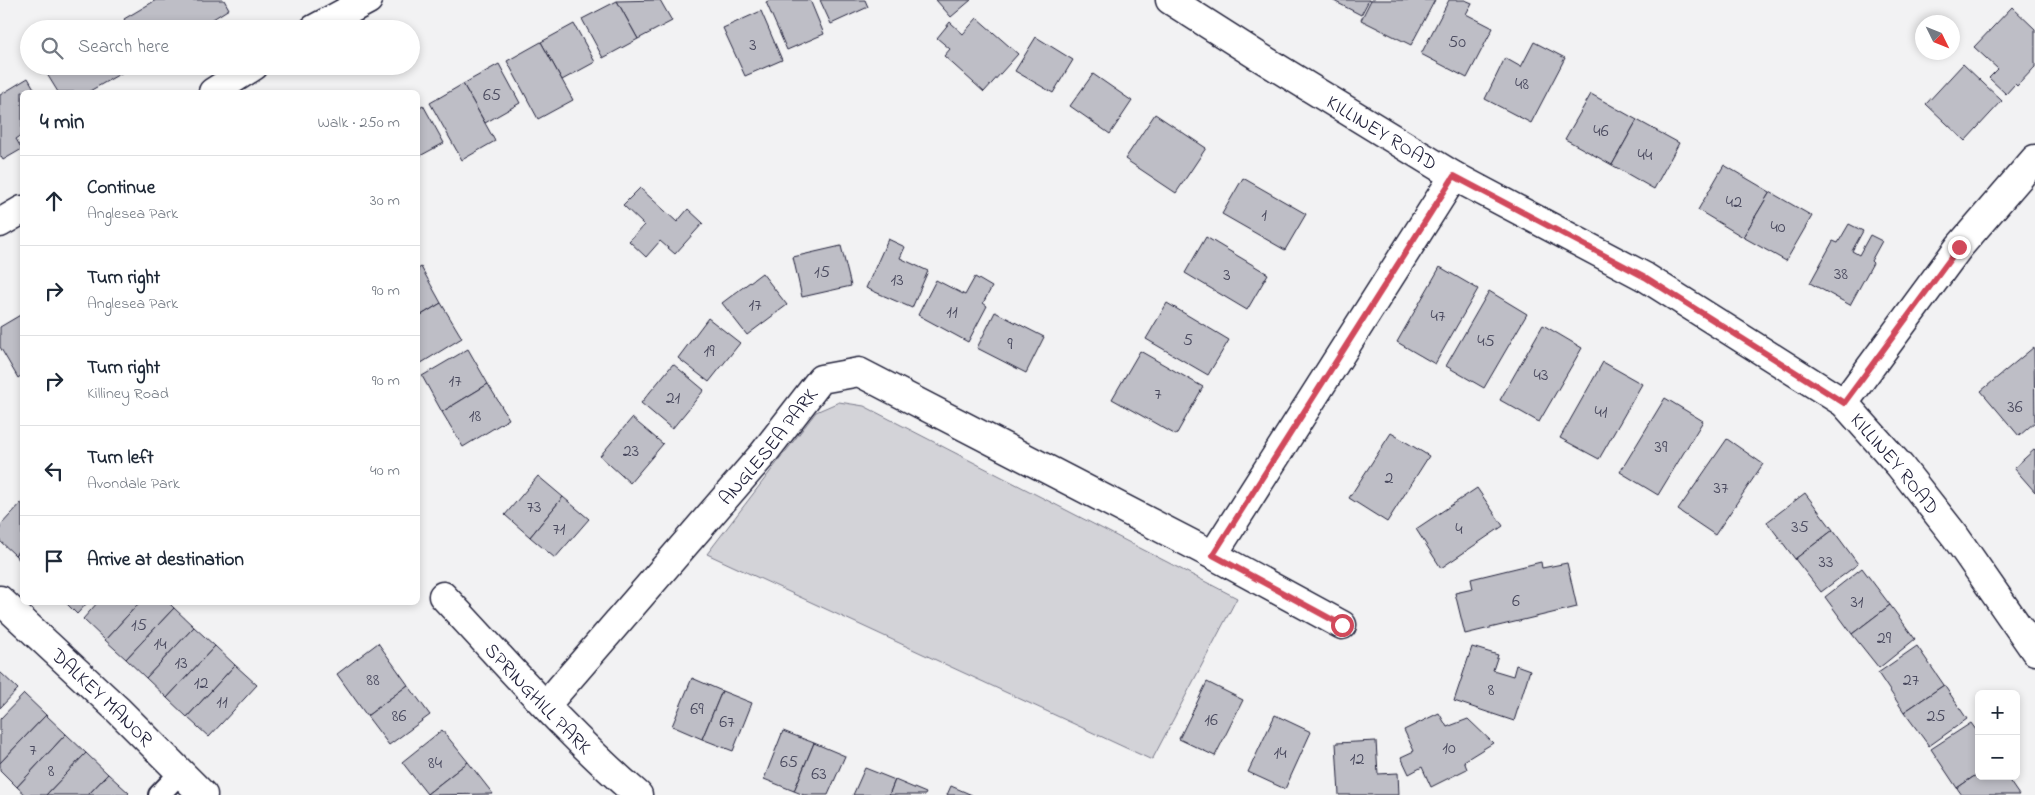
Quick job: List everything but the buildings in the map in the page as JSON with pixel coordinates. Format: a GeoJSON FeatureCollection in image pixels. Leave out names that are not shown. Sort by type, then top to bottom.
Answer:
{"type":"FeatureCollection","features":[{"type":"Feature","properties":{"kind":"street"},"geometry":{"type":"LineString","coordinates":[[331,20],[368,0]]}},
{"type":"Feature","properties":{"kind":"street","name":"KILLINEY ROAD"},"geometry":{"type":"LineString","coordinates":[[1170,0],[1454,176],[1645,277],[1844,403],[1900,466],[1955,536],[2035,651]]}},
{"type":"Feature","properties":{"kind":"street"},"geometry":{"type":"LineString","coordinates":[[216,90],[240,75]]}},
{"type":"Feature","properties":{"kind":"street"},"geometry":{"type":"LineString","coordinates":[[1844,403],[1959,247],[2035,159]]}},
{"type":"Feature","properties":{"kind":"street"},"geometry":{"type":"LineString","coordinates":[[1213,555],[1454,176]]}},
{"type":"Feature","properties":{"kind":"street"},"geometry":{"type":"LineString","coordinates":[[0,223],[20,211]]}},
{"type":"Feature","properties":{"kind":"street","name":"ANGLESEA PARK"},"geometry":{"type":"LineString","coordinates":[[546,705],[764,454],[821,379],[859,372],[1213,555],[1342,625]]}},
{"type":"Feature","properties":{"kind":"street","name":"SPRINGHILL PARK"},"geometry":{"type":"LineString","coordinates":[[443,596],[546,705],[617,777],[638,795]]}},
{"type":"Feature","properties":{"kind":"street","name":"DALKEY MANOR"},"geometry":{"type":"LineString","coordinates":[[0,600],[117,709],[203,795]]}},
{"type":"Feature","properties":{"kind":"lane"},"geometry":{"type":"LineString","coordinates":[[159,795],[180,773]]}},
{"type":"Feature","properties":{"kind":"shaded area"},"geometry":{"type":"Polygon","coordinates":[[[839,402],[864,406],[1237,598],[1152,760],[707,554],[816,412],[839,402]]]}},
{"type":"Feature","properties":{"kind":"route"},"geometry":{"type":"LineString","coordinates":[[1342,625],[1213,555],[1454,176],[1645,277],[1844,403],[1959,247]]}}]}
